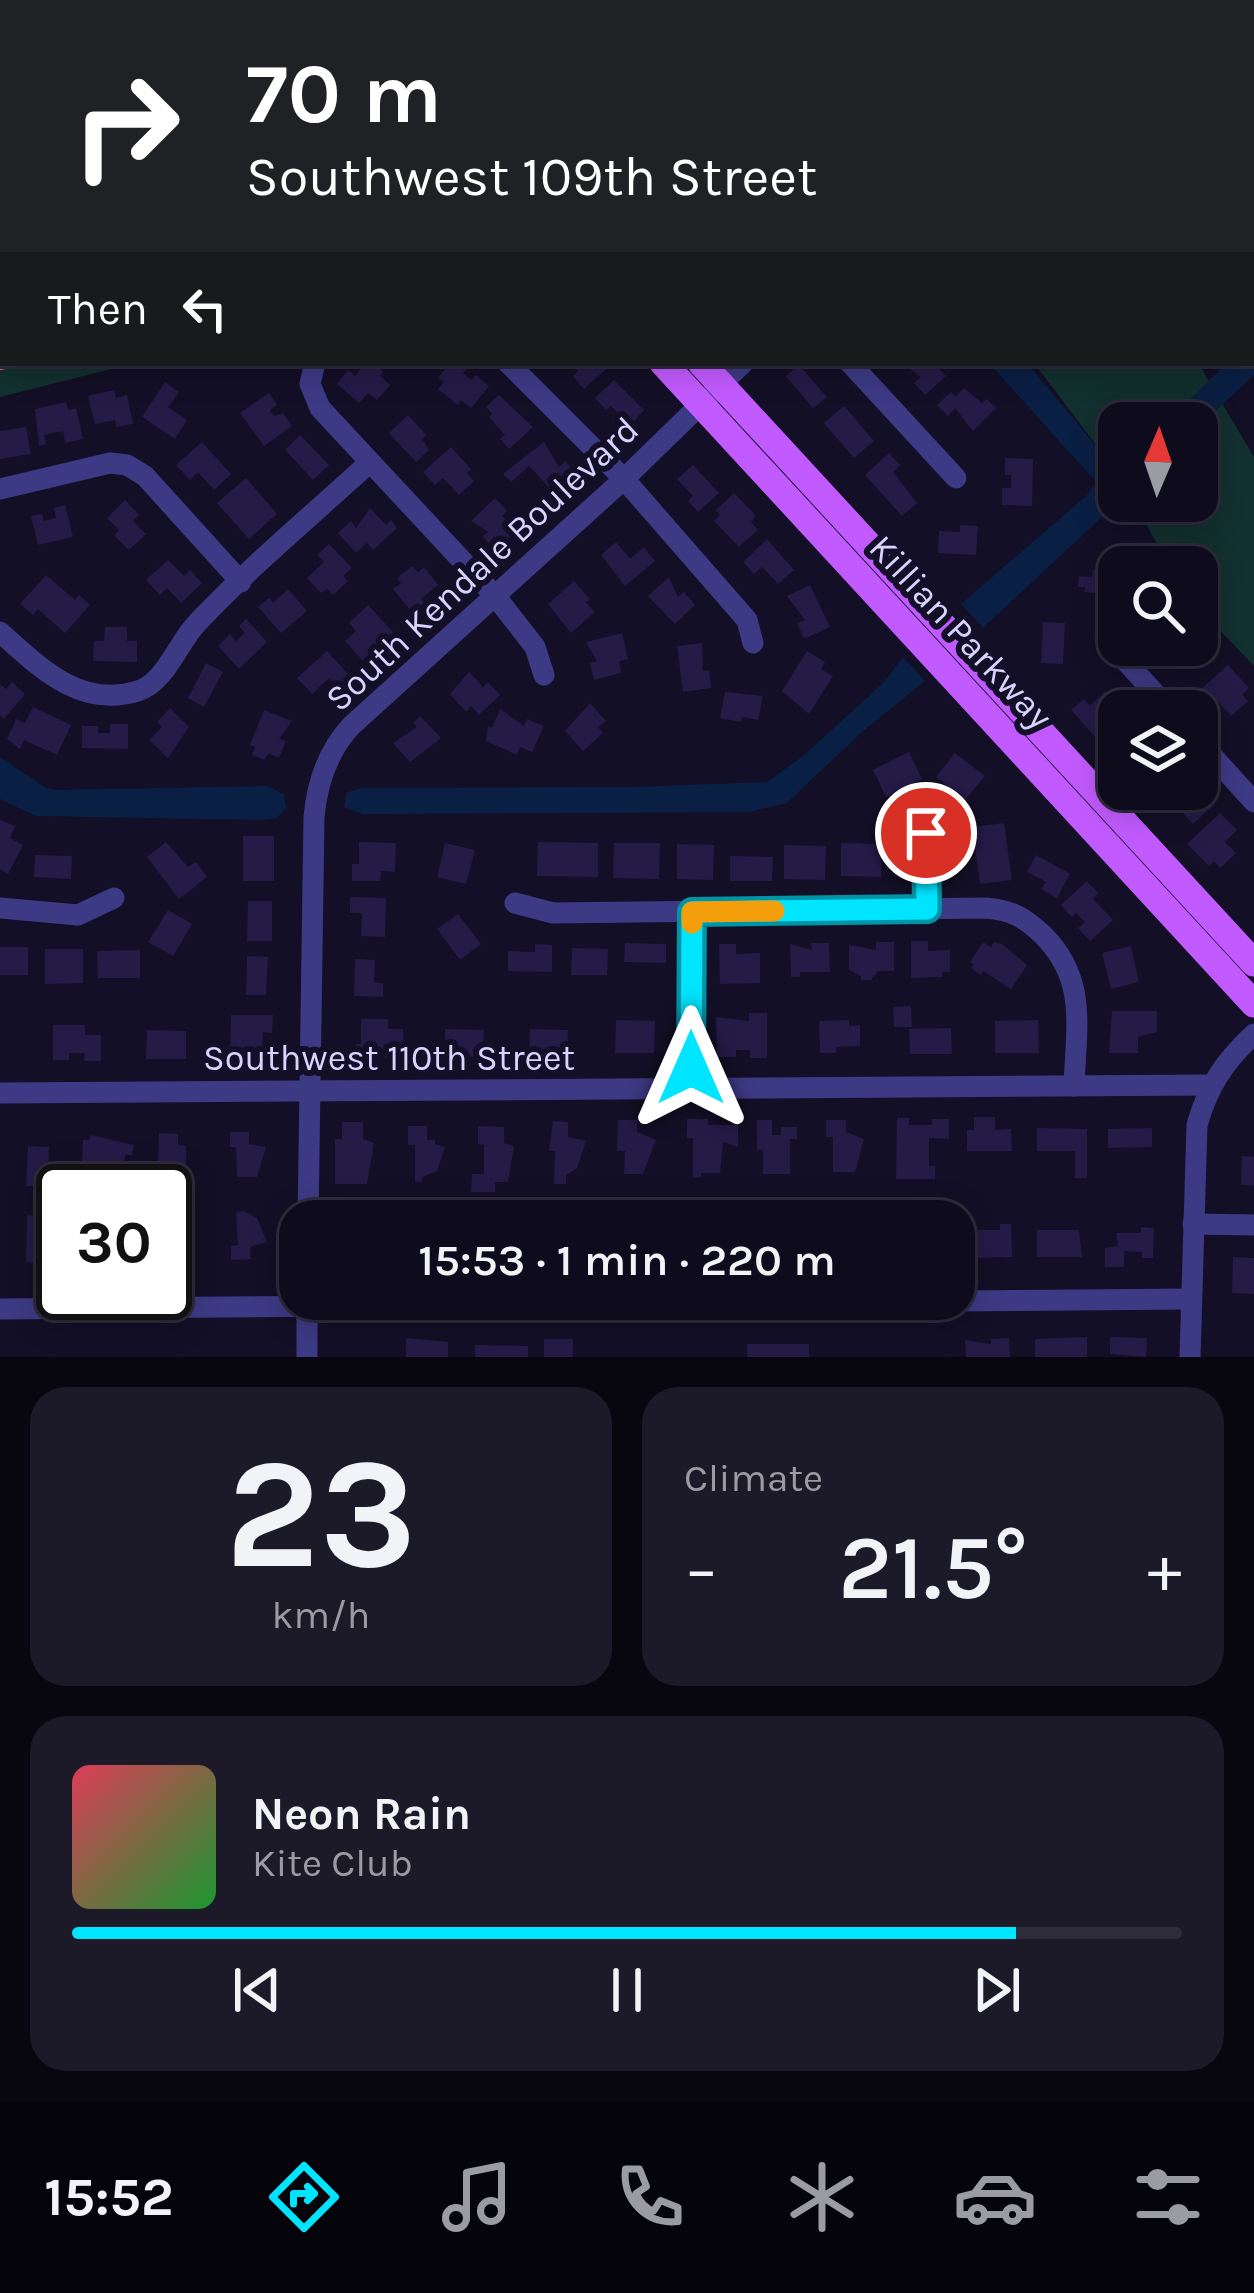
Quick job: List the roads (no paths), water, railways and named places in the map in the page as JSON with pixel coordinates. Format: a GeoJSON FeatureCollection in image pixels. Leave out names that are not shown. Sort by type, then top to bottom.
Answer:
{"type":"FeatureCollection","features":[{"type":"Feature","properties":{"kind":"main road","name":"Killian Parkway"},"geometry":{"type":"LineString","coordinates":[[666,366],[1254,1004]]}},
{"type":"Feature","properties":{"kind":"main road","name":"Killian Parkway"},"geometry":{"type":"LineString","coordinates":[[711,373],[1254,963]]}},
{"type":"Feature","properties":{"kind":"street"},"geometry":{"type":"LineString","coordinates":[[313,366],[310,387],[320,408],[496,597],[535,647],[544,675]]}},
{"type":"Feature","properties":{"kind":"street"},"geometry":{"type":"LineString","coordinates":[[511,366],[624,479],[747,620],[753,643]]}},
{"type":"Feature","properties":{"kind":"street"},"geometry":{"type":"LineString","coordinates":[[853,366],[956,478]]}},
{"type":"Feature","properties":{"kind":"street","name":"South Kendale Boulevard"},"geometry":{"type":"LineString","coordinates":[[311,1091],[314,817],[325,769],[351,726],[701,405],[711,373]]}},
{"type":"Feature","properties":{"kind":"street"},"geometry":{"type":"LineString","coordinates":[[0,632],[51,677],[73,688],[140,690],[154,682],[200,620],[369,463]]}},
{"type":"Feature","properties":{"kind":"street"},"geometry":{"type":"LineString","coordinates":[[0,489],[110,464],[128,465],[145,476],[242,582]]}},
{"type":"Feature","properties":{"kind":"street"},"geometry":{"type":"LineString","coordinates":[[1131,666],[1152,690]]}},
{"type":"Feature","properties":{"kind":"street"},"geometry":{"type":"LineString","coordinates":[[1218,763],[1254,802]]}},
{"type":"Feature","properties":{"kind":"street"},"geometry":{"type":"LineString","coordinates":[[926,833],[927,909]]}},
{"type":"Feature","properties":{"kind":"street"},"geometry":{"type":"LineString","coordinates":[[0,908],[78,915],[114,898]]}},
{"type":"Feature","properties":{"kind":"street"},"geometry":{"type":"LineString","coordinates":[[515,903],[547,913],[1006,910],[1024,917],[1041,933],[1063,959],[1076,988],[1074,1085]]}},
{"type":"Feature","properties":{"kind":"street"},"geometry":{"type":"LineString","coordinates":[[691,1089],[692,912]]}},
{"type":"Feature","properties":{"kind":"street"},"geometry":{"type":"LineString","coordinates":[[1190,1357],[1195,1143],[1210,1085],[1254,1034]]}},
{"type":"Feature","properties":{"kind":"street","name":"Southwest 110th Street"},"geometry":{"type":"LineString","coordinates":[[0,1094],[1210,1085]]}},
{"type":"Feature","properties":{"kind":"street"},"geometry":{"type":"LineString","coordinates":[[308,1200],[311,1091]]}},
{"type":"Feature","properties":{"kind":"street"},"geometry":{"type":"LineString","coordinates":[[1192,1223],[1254,1225]]}},
{"type":"Feature","properties":{"kind":"street"},"geometry":{"type":"LineString","coordinates":[[975,1300],[1191,1299]]}},
{"type":"Feature","properties":{"kind":"street"},"geometry":{"type":"LineString","coordinates":[[0,1310],[279,1303]]}},
{"type":"Feature","properties":{"kind":"street"},"geometry":{"type":"LineString","coordinates":[[307,1320],[307,1357]]}},
{"type":"Feature","properties":{"kind":"water"},"geometry":{"type":"Polygon","coordinates":[[[992,366],[1030,366],[1098,448],[1098,521],[983,628],[961,604],[1086,496],[1096,482],[992,366]]]}},
{"type":"Feature","properties":{"kind":"water"},"geometry":{"type":"Polygon","coordinates":[[[1224,366],[1254,366],[1254,375],[1218,408],[1218,402],[1187,402],[1224,366]]]}},
{"type":"Feature","properties":{"kind":"water"},"geometry":{"type":"Polygon","coordinates":[[[903,657],[925,681],[787,803],[749,812],[363,814],[344,807],[347,792],[362,788],[767,782],[803,756],[884,682],[903,657]]]}},
{"type":"Feature","properties":{"kind":"water"},"geometry":{"type":"Polygon","coordinates":[[[0,757],[56,790],[268,786],[284,794],[286,808],[277,818],[261,820],[36,816],[0,799],[0,757]]]}}]}
